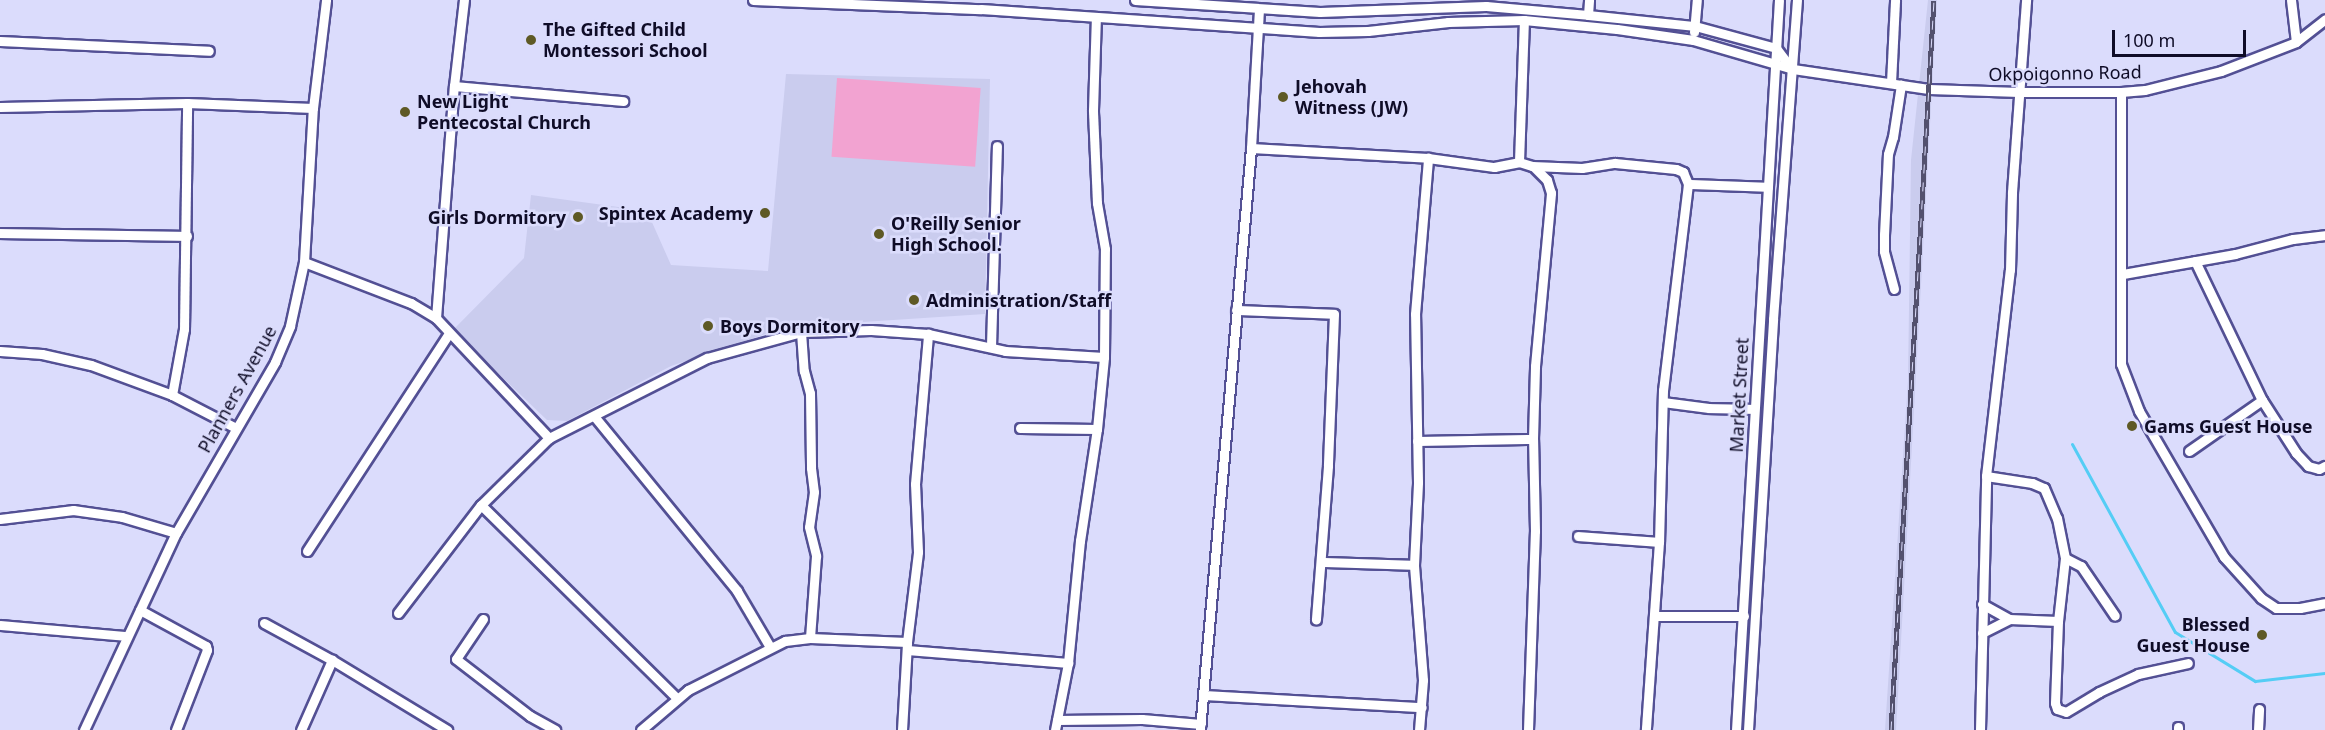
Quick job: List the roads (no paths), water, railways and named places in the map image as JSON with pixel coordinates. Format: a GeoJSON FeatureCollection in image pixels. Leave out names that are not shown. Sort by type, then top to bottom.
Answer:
{"type":"FeatureCollection","features":[{"type":"Feature","properties":{"kind":"street","name":"Planners Avenue"},"geometry":{"type":"LineString","coordinates":[[84,730],[176,533],[274,362],[290,326],[304,262],[313,108],[326,0]]}},
{"type":"Feature","properties":{"kind":"street"},"geometry":{"type":"LineString","coordinates":[[436,318],[454,86],[464,0]]}},
{"type":"Feature","properties":{"kind":"street","name":"Okpoigonno Road"},"geometry":{"type":"LineString","coordinates":[[753,0],[981,9],[1258,30],[1368,31],[1448,22],[1524,20],[1617,29],[1693,40],[1793,69],[1929,89],[2019,92],[2145,90],[2221,71],[2296,42],[2325,19]]}},
{"type":"Feature","properties":{"kind":"street"},"geometry":{"type":"LineString","coordinates":[[937,8],[947,0]]}},
{"type":"Feature","properties":{"kind":"street"},"geometry":{"type":"LineString","coordinates":[[977,0],[981,9]]}},
{"type":"Feature","properties":{"kind":"street"},"geometry":{"type":"LineString","coordinates":[[1135,0],[1320,12],[1486,3],[1695,26],[1776,47],[1794,47]]}},
{"type":"Feature","properties":{"kind":"street"},"geometry":{"type":"LineString","coordinates":[[1588,15],[1589,0]]}},
{"type":"Feature","properties":{"kind":"street"},"geometry":{"type":"LineString","coordinates":[[1693,40],[1697,0]]}},
{"type":"Feature","properties":{"kind":"street","name":"Market Street"},"geometry":{"type":"LineString","coordinates":[[1736,730],[1779,0]]}},
{"type":"Feature","properties":{"kind":"street","name":"Market Street"},"geometry":{"type":"LineString","coordinates":[[1748,730],[1789,82],[1793,69],[1797,0]]}},
{"type":"Feature","properties":{"kind":"street"},"geometry":{"type":"LineString","coordinates":[[1894,290],[1884,251],[1884,235],[1888,154],[1896,84],[1895,0]]}},
{"type":"Feature","properties":{"kind":"street"},"geometry":{"type":"LineString","coordinates":[[1980,730],[1986,476],[2010,270],[2026,0]]}},
{"type":"Feature","properties":{"kind":"street"},"geometry":{"type":"LineString","coordinates":[[2291,0],[2296,42]]}},
{"type":"Feature","properties":{"kind":"street"},"geometry":{"type":"LineString","coordinates":[[1057,720],[1142,719],[1200,727],[1251,148],[1259,9]]}},
{"type":"Feature","properties":{"kind":"street"},"geometry":{"type":"LineString","coordinates":[[1055,730],[1068,663],[1080,541],[1097,429],[1104,357],[1105,249],[1097,203],[1093,110],[1096,17]]}},
{"type":"Feature","properties":{"kind":"street"},"geometry":{"type":"LineString","coordinates":[[1519,162],[1524,20]]}},
{"type":"Feature","properties":{"kind":"street"},"geometry":{"type":"LineString","coordinates":[[0,41],[209,51]]}},
{"type":"Feature","properties":{"kind":"street"},"geometry":{"type":"LineString","coordinates":[[1776,47],[1793,69]]}},
{"type":"Feature","properties":{"kind":"street"},"geometry":{"type":"LineString","coordinates":[[454,86],[623,101]]}},
{"type":"Feature","properties":{"kind":"street"},"geometry":{"type":"LineString","coordinates":[[2121,92],[2123,274],[2119,324],[2121,364],[2139,411],[2224,557],[2261,598],[2276,608],[2300,608],[2325,603]]}},
{"type":"Feature","properties":{"kind":"street"},"geometry":{"type":"LineString","coordinates":[[0,107],[187,103],[313,108]]}},
{"type":"Feature","properties":{"kind":"street"},"geometry":{"type":"LineString","coordinates":[[172,395],[184,329],[187,103]]}},
{"type":"Feature","properties":{"kind":"street"},"geometry":{"type":"LineString","coordinates":[[991,346],[997,146]]}},
{"type":"Feature","properties":{"kind":"street"},"geometry":{"type":"LineString","coordinates":[[1251,148],[1428,158],[1494,167],[1519,162],[1532,166],[1582,168],[1615,163],[1676,169],[1683,172],[1688,184],[1668,338],[1663,402],[1659,542],[1646,730]]}},
{"type":"Feature","properties":{"kind":"street"},"geometry":{"type":"LineString","coordinates":[[1419,730],[1423,665],[1414,565],[1418,441],[1415,314],[1428,158]]}},
{"type":"Feature","properties":{"kind":"street"},"geometry":{"type":"LineString","coordinates":[[1528,730],[1535,531],[1533,439],[1535,366],[1551,193],[1547,180],[1532,166]]}},
{"type":"Feature","properties":{"kind":"street"},"geometry":{"type":"LineString","coordinates":[[1688,184],[1768,187]]}},
{"type":"Feature","properties":{"kind":"street"},"geometry":{"type":"LineString","coordinates":[[0,233],[187,237]]}},
{"type":"Feature","properties":{"kind":"street"},"geometry":{"type":"LineString","coordinates":[[2123,274],[2293,239],[2325,235]]}},
{"type":"Feature","properties":{"kind":"street"},"geometry":{"type":"LineString","coordinates":[[2194,261],[2262,400],[2308,466],[2319,469],[2325,466]]}},
{"type":"Feature","properties":{"kind":"street"},"geometry":{"type":"LineString","coordinates":[[304,262],[411,303],[436,318],[549,438]]}},
{"type":"Feature","properties":{"kind":"street"},"geometry":{"type":"LineString","coordinates":[[1236,310],[1334,314],[1328,466],[1316,620]]}},
{"type":"Feature","properties":{"kind":"street"},"geometry":{"type":"LineString","coordinates":[[398,613],[481,505],[549,438],[707,358],[801,332],[871,330],[928,334],[991,346],[1005,351],[1104,357]]}},
{"type":"Feature","properties":{"kind":"street"},"geometry":{"type":"LineString","coordinates":[[801,332],[804,371],[810,393],[811,468],[814,492],[809,527],[816,556],[810,638]]}},
{"type":"Feature","properties":{"kind":"street"},"geometry":{"type":"LineString","coordinates":[[306,550],[449,333]]}},
{"type":"Feature","properties":{"kind":"street"},"geometry":{"type":"LineString","coordinates":[[902,730],[907,646],[918,552],[915,484],[928,334]]}},
{"type":"Feature","properties":{"kind":"street"},"geometry":{"type":"LineString","coordinates":[[0,351],[42,354],[91,365],[172,395],[236,428]]}},
{"type":"Feature","properties":{"kind":"street"},"geometry":{"type":"LineString","coordinates":[[2189,451],[2262,400]]}},
{"type":"Feature","properties":{"kind":"street"},"geometry":{"type":"LineString","coordinates":[[1663,402],[1709,408],[1754,409]]}},
{"type":"Feature","properties":{"kind":"street"},"geometry":{"type":"LineString","coordinates":[[594,416],[737,591],[770,647]]}},
{"type":"Feature","properties":{"kind":"street"},"geometry":{"type":"LineString","coordinates":[[1020,428],[1097,429]]}},
{"type":"Feature","properties":{"kind":"street"},"geometry":{"type":"LineString","coordinates":[[1418,441],[1533,439]]}},
{"type":"Feature","properties":{"kind":"street"},"geometry":{"type":"LineString","coordinates":[[1986,476],[2032,483],[2044,488],[2057,518],[2065,558],[2058,621],[2055,703],[2060,711],[2066,712],[2099,692],[2138,674],[2188,663]]}},
{"type":"Feature","properties":{"kind":"street"},"geometry":{"type":"LineString","coordinates":[[481,505],[676,698]]}},
{"type":"Feature","properties":{"kind":"street"},"geometry":{"type":"LineString","coordinates":[[0,519],[73,510],[122,517],[176,533]]}},
{"type":"Feature","properties":{"kind":"street"},"geometry":{"type":"LineString","coordinates":[[1578,536],[1659,542]]}},
{"type":"Feature","properties":{"kind":"street"},"geometry":{"type":"LineString","coordinates":[[2065,558],[2081,566],[2115,616]]}},
{"type":"Feature","properties":{"kind":"street"},"geometry":{"type":"LineString","coordinates":[[1321,562],[1414,565]]}},
{"type":"Feature","properties":{"kind":"street"},"geometry":{"type":"LineString","coordinates":[[1982,604],[2009,619],[2058,621]]}},
{"type":"Feature","properties":{"kind":"street"},"geometry":{"type":"LineString","coordinates":[[140,610],[206,646],[207,650],[176,730]]}},
{"type":"Feature","properties":{"kind":"street"},"geometry":{"type":"LineString","coordinates":[[1654,616],[1744,616]]}},
{"type":"Feature","properties":{"kind":"street"},"geometry":{"type":"LineString","coordinates":[[483,619],[456,659],[530,716],[555,730]]}},
{"type":"Feature","properties":{"kind":"street"},"geometry":{"type":"LineString","coordinates":[[1982,633],[2009,619]]}},
{"type":"Feature","properties":{"kind":"street"},"geometry":{"type":"LineString","coordinates":[[264,623],[332,660],[447,730]]}},
{"type":"Feature","properties":{"kind":"street"},"geometry":{"type":"LineString","coordinates":[[0,625],[126,636]]}},
{"type":"Feature","properties":{"kind":"street"},"geometry":{"type":"LineString","coordinates":[[641,730],[676,698],[770,647],[795,638],[907,646],[1068,663]]}},
{"type":"Feature","properties":{"kind":"street"},"geometry":{"type":"LineString","coordinates":[[301,730],[332,660]]}},
{"type":"Feature","properties":{"kind":"street"},"geometry":{"type":"LineString","coordinates":[[1204,695],[1422,707]]}},
{"type":"Feature","properties":{"kind":"street"},"geometry":{"type":"LineString","coordinates":[[2258,730],[2259,709]]}},
{"type":"Feature","properties":{"kind":"waterway"},"geometry":{"type":"LineString","coordinates":[[2072,444],[2175,632],[2255,681],[2325,673]]}},
{"type":"Feature","properties":{"kind":"railway"},"geometry":{"type":"LineString","coordinates":[[1891,730],[1934,0]]}},
{"type":"Feature","properties":{"kind":"place","name":"The Gifted Child Montessori School"},"geometry":{"type":"Point","coordinates":[531,40]}},
{"type":"Feature","properties":{"kind":"place","name":"Jehovah Witness (JW)"},"geometry":{"type":"Point","coordinates":[1283,97]}},
{"type":"Feature","properties":{"kind":"place","name":"New Light Pentecostal Church"},"geometry":{"type":"Point","coordinates":[405,112]}},
{"type":"Feature","properties":{"kind":"place","name":"Spintex Academy"},"geometry":{"type":"Point","coordinates":[765,213]}},
{"type":"Feature","properties":{"kind":"place","name":"Girls Dormitory"},"geometry":{"type":"Point","coordinates":[578,217]}},
{"type":"Feature","properties":{"kind":"place","name":"O'Reilly Senior High School."},"geometry":{"type":"Point","coordinates":[879,234]}},
{"type":"Feature","properties":{"kind":"place","name":"Administration/Staff"},"geometry":{"type":"Point","coordinates":[914,300]}},
{"type":"Feature","properties":{"kind":"place","name":"Boys Dormitory"},"geometry":{"type":"Point","coordinates":[708,326]}},
{"type":"Feature","properties":{"kind":"place","name":"Gams Guest House"},"geometry":{"type":"Point","coordinates":[2132,426]}},
{"type":"Feature","properties":{"kind":"place","name":"Blessed Guest House"},"geometry":{"type":"Point","coordinates":[2262,635]}}]}
